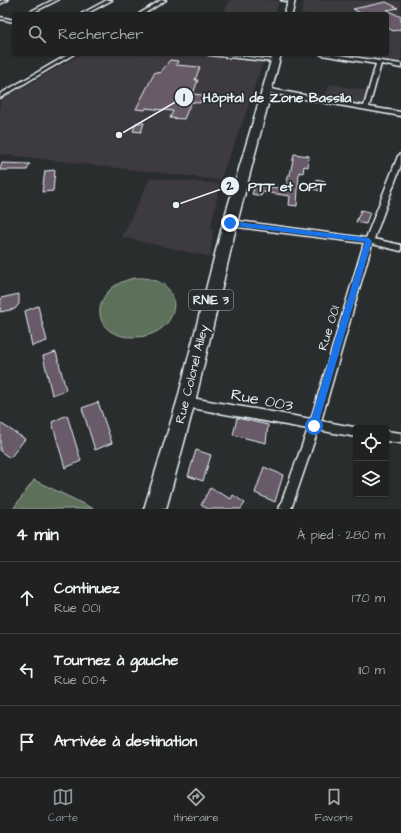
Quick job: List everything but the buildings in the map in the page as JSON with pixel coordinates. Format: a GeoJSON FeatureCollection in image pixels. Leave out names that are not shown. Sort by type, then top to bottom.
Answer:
{"type":"FeatureCollection","features":[{"type":"Feature","properties":{"kind":"highway"},"geometry":{"type":"LineString","coordinates":[[289,12],[292,1]]}},
{"type":"Feature","properties":{"kind":"highway","name":"Rue Colonel Alley"},"geometry":{"type":"LineString","coordinates":[[155,509],[186,402],[230,223],[265,90],[276,57]]}},
{"type":"Feature","properties":{"kind":"street"},"geometry":{"type":"LineString","coordinates":[[0,3],[6,0]]}},
{"type":"Feature","properties":{"kind":"street"},"geometry":{"type":"LineString","coordinates":[[31,12],[56,0]]}},
{"type":"Feature","properties":{"kind":"street"},"geometry":{"type":"LineString","coordinates":[[87,12],[110,0]]}},
{"type":"Feature","properties":{"kind":"street"},"geometry":{"type":"LineString","coordinates":[[143,12],[164,0]]}},
{"type":"Feature","properties":{"kind":"street"},"geometry":{"type":"LineString","coordinates":[[283,0],[292,1]]}},
{"type":"Feature","properties":{"kind":"street"},"geometry":{"type":"LineString","coordinates":[[0,18],[12,21]]}},
{"type":"Feature","properties":{"kind":"street"},"geometry":{"type":"LineString","coordinates":[[0,96],[69,56]]}},
{"type":"Feature","properties":{"kind":"street"},"geometry":{"type":"LineString","coordinates":[[254,56],[276,57]]}},
{"type":"Feature","properties":{"kind":"street"},"geometry":{"type":"LineString","coordinates":[[336,56],[401,66]]}},
{"type":"Feature","properties":{"kind":"street"},"geometry":{"type":"LineString","coordinates":[[366,108],[379,62]]}},
{"type":"Feature","properties":{"kind":"street"},"geometry":{"type":"LineString","coordinates":[[265,90],[401,114]]}},
{"type":"Feature","properties":{"kind":"street","name":"Rue 001"},"geometry":{"type":"LineString","coordinates":[[285,509],[314,426],[369,241],[401,156]]}},
{"type":"Feature","properties":{"kind":"street"},"geometry":{"type":"LineString","coordinates":[[230,223],[369,241],[401,248]]}},
{"type":"Feature","properties":{"kind":"street","name":"Rue 003"},"geometry":{"type":"LineString","coordinates":[[186,402],[314,426],[353,432]]}},
{"type":"Feature","properties":{"kind":"street"},"geometry":{"type":"LineString","coordinates":[[389,436],[401,438]]}},
{"type":"Feature","properties":{"kind":"shaded area"},"geometry":{"type":"Polygon","coordinates":[[[230,0],[279,1],[276,12],[224,12],[230,0]]]}},
{"type":"Feature","properties":{"kind":"shaded area"},"geometry":{"type":"Polygon","coordinates":[[[304,0],[401,1],[401,64],[345,56],[389,56],[389,12],[301,12],[304,0]]]}},
{"type":"Feature","properties":{"kind":"shaded area"},"geometry":{"type":"Polygon","coordinates":[[[78,56],[225,56],[263,60],[245,116],[220,180],[0,154],[0,101],[78,56]]]}},
{"type":"Feature","properties":{"kind":"shaded area"},"geometry":{"type":"Polygon","coordinates":[[[330,84],[368,91],[364,105],[324,98],[330,84]]]}},
{"type":"Feature","properties":{"kind":"shaded area"},"geometry":{"type":"Polygon","coordinates":[[[150,178],[220,184],[211,226],[213,231],[210,257],[122,237],[150,178]]]}},
{"type":"Feature","properties":{"kind":"green space"},"geometry":{"type":"Polygon","coordinates":[[[135,278],[153,280],[165,286],[172,296],[174,307],[170,318],[162,328],[150,335],[133,337],[118,335],[108,329],[102,320],[100,310],[102,300],[109,291],[120,283],[135,278]]]}},
{"type":"Feature","properties":{"kind":"green space"},"geometry":{"type":"Polygon","coordinates":[[[34,480],[94,509],[13,509],[34,480]]]}},
{"type":"Feature","properties":{"kind":"place","name":"Hôpital de Zone Bassila"},"geometry":{"type":"Point","coordinates":[119,135]}},
{"type":"Feature","properties":{"kind":"place","name":"PTT et OPT"},"geometry":{"type":"Point","coordinates":[176,205]}},
{"type":"Feature","properties":{"kind":"route"},"geometry":{"type":"LineString","coordinates":[[230,223],[369,241],[314,426]]}}]}
